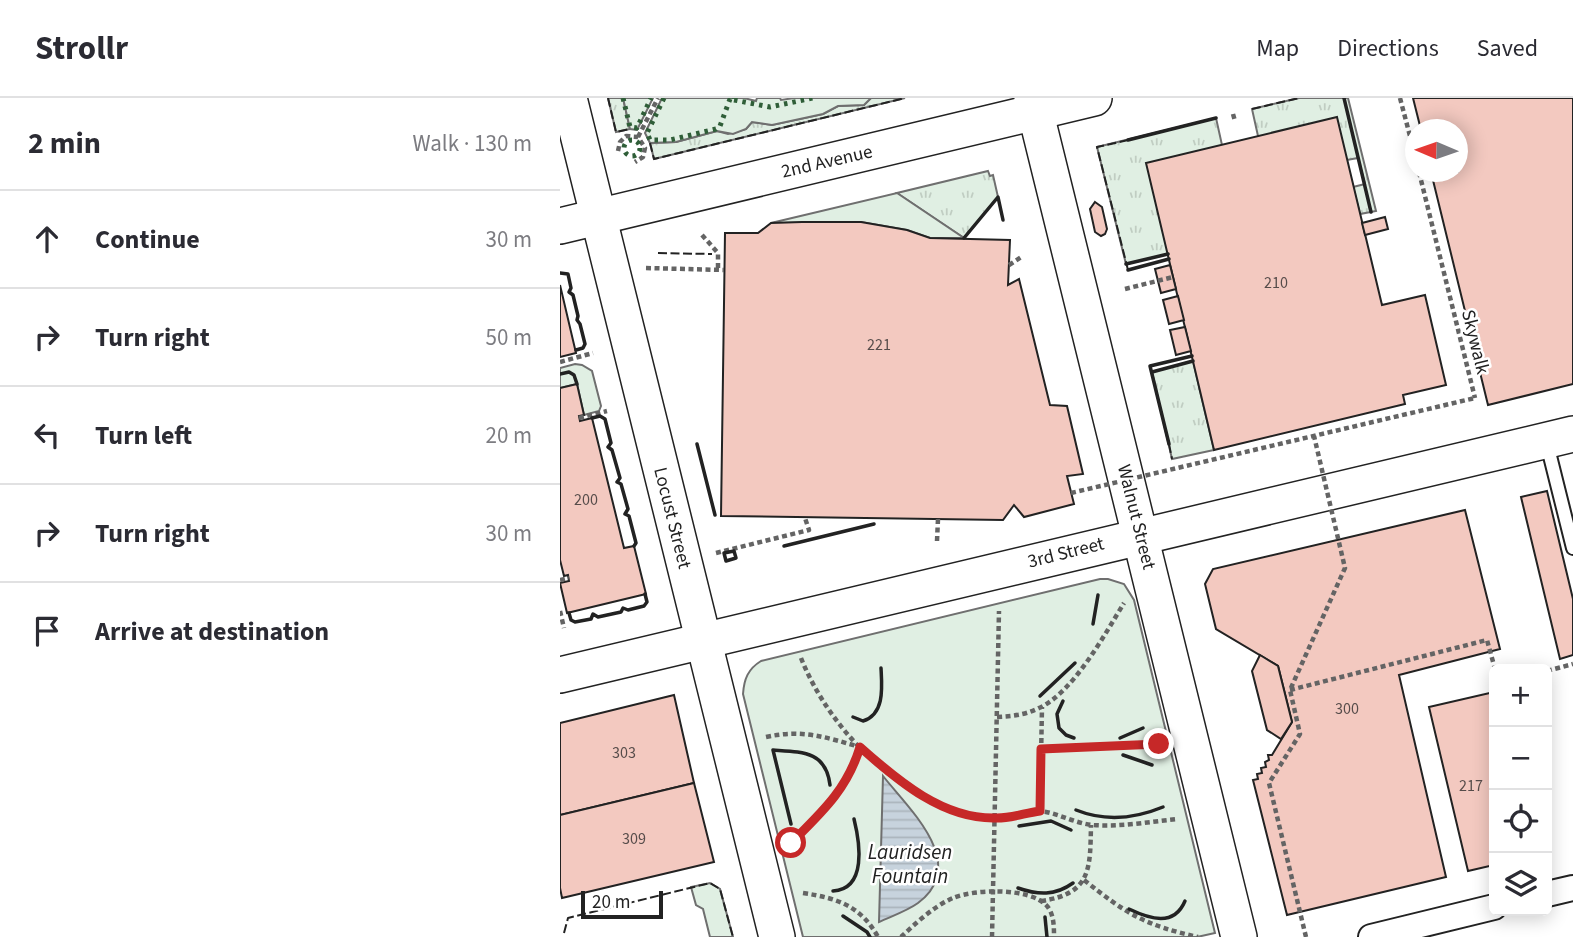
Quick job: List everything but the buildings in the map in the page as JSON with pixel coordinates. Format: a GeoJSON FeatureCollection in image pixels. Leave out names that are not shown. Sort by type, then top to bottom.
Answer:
{"type":"FeatureCollection","features":[{"type":"Feature","properties":{"kind":"main road","name":"Locust Street"},"geometry":{"type":"LineString","coordinates":[[569,98],[777,937]]}},
{"type":"Feature","properties":{"kind":"main road","name":"2nd Avenue"},"geometry":{"type":"LineString","coordinates":[[560,226],[1033,105],[1094,98]]}},
{"type":"Feature","properties":{"kind":"main road","name":"Walnut Street"},"geometry":{"type":"LineString","coordinates":[[1033,105],[1238,937]]}},
{"type":"Feature","properties":{"kind":"main road","name":"3rd Street"},"geometry":{"type":"LineString","coordinates":[[560,675],[1560,437]]}},
{"type":"Feature","properties":{"kind":"street"},"geometry":{"type":"LineString","coordinates":[[1552,893],[1573,888]]}},
{"type":"Feature","properties":{"kind":"street"},"geometry":{"type":"LineString","coordinates":[[1371,937],[1489,908]]}},
{"type":"Feature","properties":{"kind":"lane"},"geometry":{"type":"LineString","coordinates":[[1560,437],[1573,548]]}},
{"type":"Feature","properties":{"kind":"path"},"geometry":{"type":"LineString","coordinates":[[638,137],[657,98]]}},
{"type":"Feature","properties":{"kind":"path"},"geometry":{"type":"LineString","coordinates":[[1400,98],[1406,119]]}},
{"type":"Feature","properties":{"kind":"path"},"geometry":{"type":"LineString","coordinates":[[1233,114],[1235,121]]}},
{"type":"Feature","properties":{"kind":"path"},"geometry":{"type":"LineString","coordinates":[[618,151],[620,142],[626,136],[638,137]]}},
{"type":"Feature","properties":{"kind":"path"},"geometry":{"type":"LineString","coordinates":[[635,162],[643,157],[645,148],[638,137]]}},
{"type":"Feature","properties":{"kind":"path","name":"Skywalk"},"geometry":{"type":"LineString","coordinates":[[1071,493],[1475,398],[1421,182]]}},
{"type":"Feature","properties":{"kind":"path"},"geometry":{"type":"LineString","coordinates":[[646,268],[721,270],[718,253],[702,235]]}},
{"type":"Feature","properties":{"kind":"path"},"geometry":{"type":"LineString","coordinates":[[1009,265],[1023,256]]}},
{"type":"Feature","properties":{"kind":"path"},"geometry":{"type":"LineString","coordinates":[[1125,289],[1173,277]]}},
{"type":"Feature","properties":{"kind":"path"},"geometry":{"type":"LineString","coordinates":[[560,362],[593,353]]}},
{"type":"Feature","properties":{"kind":"path"},"geometry":{"type":"LineString","coordinates":[[579,418],[607,411]]}},
{"type":"Feature","properties":{"kind":"path"},"geometry":{"type":"LineString","coordinates":[[1306,937],[1269,783],[1300,734],[1290,690],[1345,568],[1314,436]]}},
{"type":"Feature","properties":{"kind":"path"},"geometry":{"type":"LineString","coordinates":[[716,553],[809,530],[805,518]]}},
{"type":"Feature","properties":{"kind":"path"},"geometry":{"type":"LineString","coordinates":[[937,541],[938,519]]}},
{"type":"Feature","properties":{"kind":"path"},"geometry":{"type":"LineString","coordinates":[[560,580],[569,578]]}},
{"type":"Feature","properties":{"kind":"path"},"geometry":{"type":"LineString","coordinates":[[997,717],[1021,716],[1055,698],[1084,665],[1124,602]]}},
{"type":"Feature","properties":{"kind":"path"},"geometry":{"type":"LineString","coordinates":[[560,611],[564,628]]}},
{"type":"Feature","properties":{"kind":"path"},"geometry":{"type":"LineString","coordinates":[[992,937],[999,611]]}},
{"type":"Feature","properties":{"kind":"path"},"geometry":{"type":"LineString","coordinates":[[1290,690],[1487,640],[1494,664]]}},
{"type":"Feature","properties":{"kind":"path"},"geometry":{"type":"LineString","coordinates":[[802,657],[818,692],[836,720],[860,747],[895,778],[937,804],[968,814],[995,818],[1040,811],[1091,825],[1177,819]]}},
{"type":"Feature","properties":{"kind":"path"},"geometry":{"type":"LineString","coordinates":[[1552,670],[1573,664]]}},
{"type":"Feature","properties":{"kind":"path"},"geometry":{"type":"LineString","coordinates":[[1040,811],[1042,707]]}},
{"type":"Feature","properties":{"kind":"path"},"geometry":{"type":"LineString","coordinates":[[766,737],[804,733],[860,747]]}},
{"type":"Feature","properties":{"kind":"path"},"geometry":{"type":"LineString","coordinates":[[1041,749],[1159,744]]}},
{"type":"Feature","properties":{"kind":"path"},"geometry":{"type":"LineString","coordinates":[[791,843],[840,792],[853,769],[860,747]]}},
{"type":"Feature","properties":{"kind":"path"},"geometry":{"type":"LineString","coordinates":[[901,937],[933,910],[954,898],[993,891],[1015,893],[1041,901],[1055,900],[1072,893],[1089,870],[1091,825]]}},
{"type":"Feature","properties":{"kind":"path"},"geometry":{"type":"LineString","coordinates":[[1084,880],[1117,907],[1138,919],[1197,937]]}},
{"type":"Feature","properties":{"kind":"path"},"geometry":{"type":"LineString","coordinates":[[803,893],[851,906],[867,919],[878,937]]}},
{"type":"Feature","properties":{"kind":"path"},"geometry":{"type":"LineString","coordinates":[[1041,901],[1050,911],[1054,937]]}},
{"type":"Feature","properties":{"kind":"green space"},"geometry":{"type":"Polygon","coordinates":[[[608,98],[623,98],[630,129],[616,132],[608,98]]]}},
{"type":"Feature","properties":{"kind":"green space"},"geometry":{"type":"Polygon","coordinates":[[[623,98],[653,98],[637,130],[630,129],[623,98]]]}},
{"type":"Feature","properties":{"kind":"green space"},"geometry":{"type":"Polygon","coordinates":[[[662,98],[744,98],[756,101],[757,98],[871,98],[864,105],[838,106],[823,114],[772,125],[752,122],[746,129],[733,134],[717,131],[676,142],[650,143],[645,133],[662,98]]]}},
{"type":"Feature","properties":{"kind":"green space"},"geometry":{"type":"Polygon","coordinates":[[[871,98],[905,98],[654,159],[650,143],[676,142],[717,131],[728,134],[746,129],[752,122],[772,125],[823,114],[838,106],[864,105],[871,98]]]}},
{"type":"Feature","properties":{"kind":"green space"},"geometry":{"type":"Polygon","coordinates":[[[1299,98],[1348,98],[1376,211],[1360,214],[1353,187],[1365,184],[1358,158],[1347,160],[1258,136],[1252,109],[1299,98]]]}},
{"type":"Feature","properties":{"kind":"green space"},"geometry":{"type":"Polygon","coordinates":[[[1216,118],[1222,145],[1168,254],[1126,264],[1097,147],[1216,118]]]}},
{"type":"Feature","properties":{"kind":"green space"},"geometry":{"type":"Polygon","coordinates":[[[988,171],[990,176],[993,175],[998,197],[964,238],[897,193],[988,171]]]}},
{"type":"Feature","properties":{"kind":"green space"},"geometry":{"type":"Polygon","coordinates":[[[897,193],[964,238],[930,238],[907,230],[861,222],[771,223],[897,193]]]}},
{"type":"Feature","properties":{"kind":"green space"},"geometry":{"type":"Polygon","coordinates":[[[1193,361],[1214,450],[1172,459],[1152,372],[1193,361]]]}},
{"type":"Feature","properties":{"kind":"green space"},"geometry":{"type":"Polygon","coordinates":[[[575,364],[592,371],[601,406],[599,411],[584,415],[577,384],[560,388],[560,368],[575,364]]]}},
{"type":"Feature","properties":{"kind":"green space"},"geometry":{"type":"Polygon","coordinates":[[[1100,579],[1124,584],[1134,600],[1215,933],[1197,937],[803,937],[743,694],[750,671],[761,661],[1100,579]]]}},
{"type":"Feature","properties":{"kind":"green space"},"geometry":{"type":"Polygon","coordinates":[[[710,883],[720,889],[733,937],[710,937],[703,909],[696,905],[691,887],[710,883]]]}},
{"type":"Feature","properties":{"kind":"water","name":"Lauridsen Fountain"},"geometry":{"type":"Polygon","coordinates":[[[883,776],[930,837],[937,854],[938,871],[932,888],[918,903],[879,922],[883,776]]]}},
{"type":"Feature","properties":{"kind":"hedge"},"geometry":{"type":"LineString","coordinates":[[623,98],[630,127],[637,128],[651,98]]}},
{"type":"Feature","properties":{"kind":"hedge"},"geometry":{"type":"LineString","coordinates":[[664,98],[647,133],[650,140],[670,140],[716,129],[720,126],[730,99],[734,98]]}},
{"type":"Feature","properties":{"kind":"hedge"},"geometry":{"type":"LineString","coordinates":[[734,100],[770,107],[813,98]]}},
{"type":"Feature","properties":{"kind":"hedge"},"geometry":{"type":"LineString","coordinates":[[629,140],[635,140],[640,148],[638,154],[629,156],[624,151],[624,145],[629,140]]}},
{"type":"Feature","properties":{"kind":"fence"},"geometry":{"type":"LineString","coordinates":[[608,98],[616,132],[630,129]]}},
{"type":"Feature","properties":{"kind":"fence"},"geometry":{"type":"LineString","coordinates":[[650,143],[654,159],[905,98]]}},
{"type":"Feature","properties":{"kind":"fence"},"geometry":{"type":"LineString","coordinates":[[1252,109],[1299,98]]}},
{"type":"Feature","properties":{"kind":"fence"},"geometry":{"type":"LineString","coordinates":[[1128,140],[1097,147],[1128,270]]}},
{"type":"Feature","properties":{"kind":"fence"},"geometry":{"type":"LineString","coordinates":[[658,253],[712,254]]}},
{"type":"Feature","properties":{"kind":"fence"},"geometry":{"type":"LineString","coordinates":[[1169,444],[1172,459]]}},
{"type":"Feature","properties":{"kind":"fence"},"geometry":{"type":"LineString","coordinates":[[564,933],[568,918],[710,883],[720,889],[733,937]]}},
{"type":"Feature","properties":{"kind":"wall"},"geometry":{"type":"LineString","coordinates":[[1344,98],[1371,212]]}},
{"type":"Feature","properties":{"kind":"wall"},"geometry":{"type":"LineString","coordinates":[[1128,140],[1216,118]]}},
{"type":"Feature","properties":{"kind":"wall"},"geometry":{"type":"LineString","coordinates":[[964,238],[998,197],[1003,220]]}},
{"type":"Feature","properties":{"kind":"wall"},"geometry":{"type":"LineString","coordinates":[[1126,264],[1168,254]]}},
{"type":"Feature","properties":{"kind":"wall"},"geometry":{"type":"LineString","coordinates":[[1128,270],[1169,259]]}},
{"type":"Feature","properties":{"kind":"wall"},"geometry":{"type":"LineString","coordinates":[[560,273],[568,274],[571,288],[569,292],[573,295],[585,344],[583,348],[576,350]]}},
{"type":"Feature","properties":{"kind":"wall"},"geometry":{"type":"LineString","coordinates":[[1169,444],[1150,366],[1192,356]]}},
{"type":"Feature","properties":{"kind":"wall"},"geometry":{"type":"LineString","coordinates":[[1152,372],[1193,361]]}},
{"type":"Feature","properties":{"kind":"wall"},"geometry":{"type":"LineString","coordinates":[[560,374],[569,372],[574,375],[577,384]]}},
{"type":"Feature","properties":{"kind":"wall"},"geometry":{"type":"LineString","coordinates":[[592,418],[600,416],[605,419],[611,443],[608,447],[612,450],[620,478],[617,482],[621,484],[628,509],[625,514],[629,516],[636,543],[634,546]]}},
{"type":"Feature","properties":{"kind":"wall"},"geometry":{"type":"LineString","coordinates":[[697,444],[715,515]]}},
{"type":"Feature","properties":{"kind":"wall"},"geometry":{"type":"LineString","coordinates":[[784,546],[874,524]]}},
{"type":"Feature","properties":{"kind":"wall"},"geometry":{"type":"LineString","coordinates":[[734,551],[736,558],[726,561],[724,553],[734,551]]}},
{"type":"Feature","properties":{"kind":"wall"},"geometry":{"type":"LineString","coordinates":[[569,613],[571,620],[575,622],[591,619],[593,614],[598,617],[621,612],[623,608],[628,610],[644,606],[647,602],[645,594]]}},
{"type":"Feature","properties":{"kind":"wall"},"geometry":{"type":"LineString","coordinates":[[1093,624],[1098,595]]}},
{"type":"Feature","properties":{"kind":"wall"},"geometry":{"type":"LineString","coordinates":[[1040,696],[1075,663]]}},
{"type":"Feature","properties":{"kind":"wall"},"geometry":{"type":"LineString","coordinates":[[853,717],[863,721],[879,706],[881,668]]}},
{"type":"Feature","properties":{"kind":"wall"},"geometry":{"type":"LineString","coordinates":[[1063,701],[1057,714],[1059,728],[1074,738]]}},
{"type":"Feature","properties":{"kind":"wall"},"geometry":{"type":"LineString","coordinates":[[1120,738],[1143,728]]}},
{"type":"Feature","properties":{"kind":"wall"},"geometry":{"type":"LineString","coordinates":[[791,824],[773,750],[803,753],[818,760],[828,774],[830,785]]}},
{"type":"Feature","properties":{"kind":"wall"},"geometry":{"type":"LineString","coordinates":[[1123,755],[1152,765]]}},
{"type":"Feature","properties":{"kind":"wall"},"geometry":{"type":"LineString","coordinates":[[1076,810],[1120,818],[1163,807]]}},
{"type":"Feature","properties":{"kind":"wall"},"geometry":{"type":"LineString","coordinates":[[833,891],[844,888],[856,874],[859,852],[854,819]]}},
{"type":"Feature","properties":{"kind":"wall"},"geometry":{"type":"LineString","coordinates":[[1019,826],[1051,821],[1071,830]]}},
{"type":"Feature","properties":{"kind":"wall"},"geometry":{"type":"LineString","coordinates":[[1018,888],[1046,893],[1073,883]]}},
{"type":"Feature","properties":{"kind":"wall"},"geometry":{"type":"LineString","coordinates":[[1129,909],[1153,918],[1168,918],[1175,915],[1185,901]]}},
{"type":"Feature","properties":{"kind":"wall"},"geometry":{"type":"LineString","coordinates":[[843,916],[867,932],[870,937]]}},
{"type":"Feature","properties":{"kind":"wall"},"geometry":{"type":"LineString","coordinates":[[1045,917],[1047,937]]}},
{"type":"Feature","properties":{"kind":"route"},"geometry":{"type":"LineString","coordinates":[[791,843],[840,792],[853,769],[860,747],[895,778],[937,804],[968,814],[995,818],[1040,811],[1041,749],[1159,744]]}}]}
